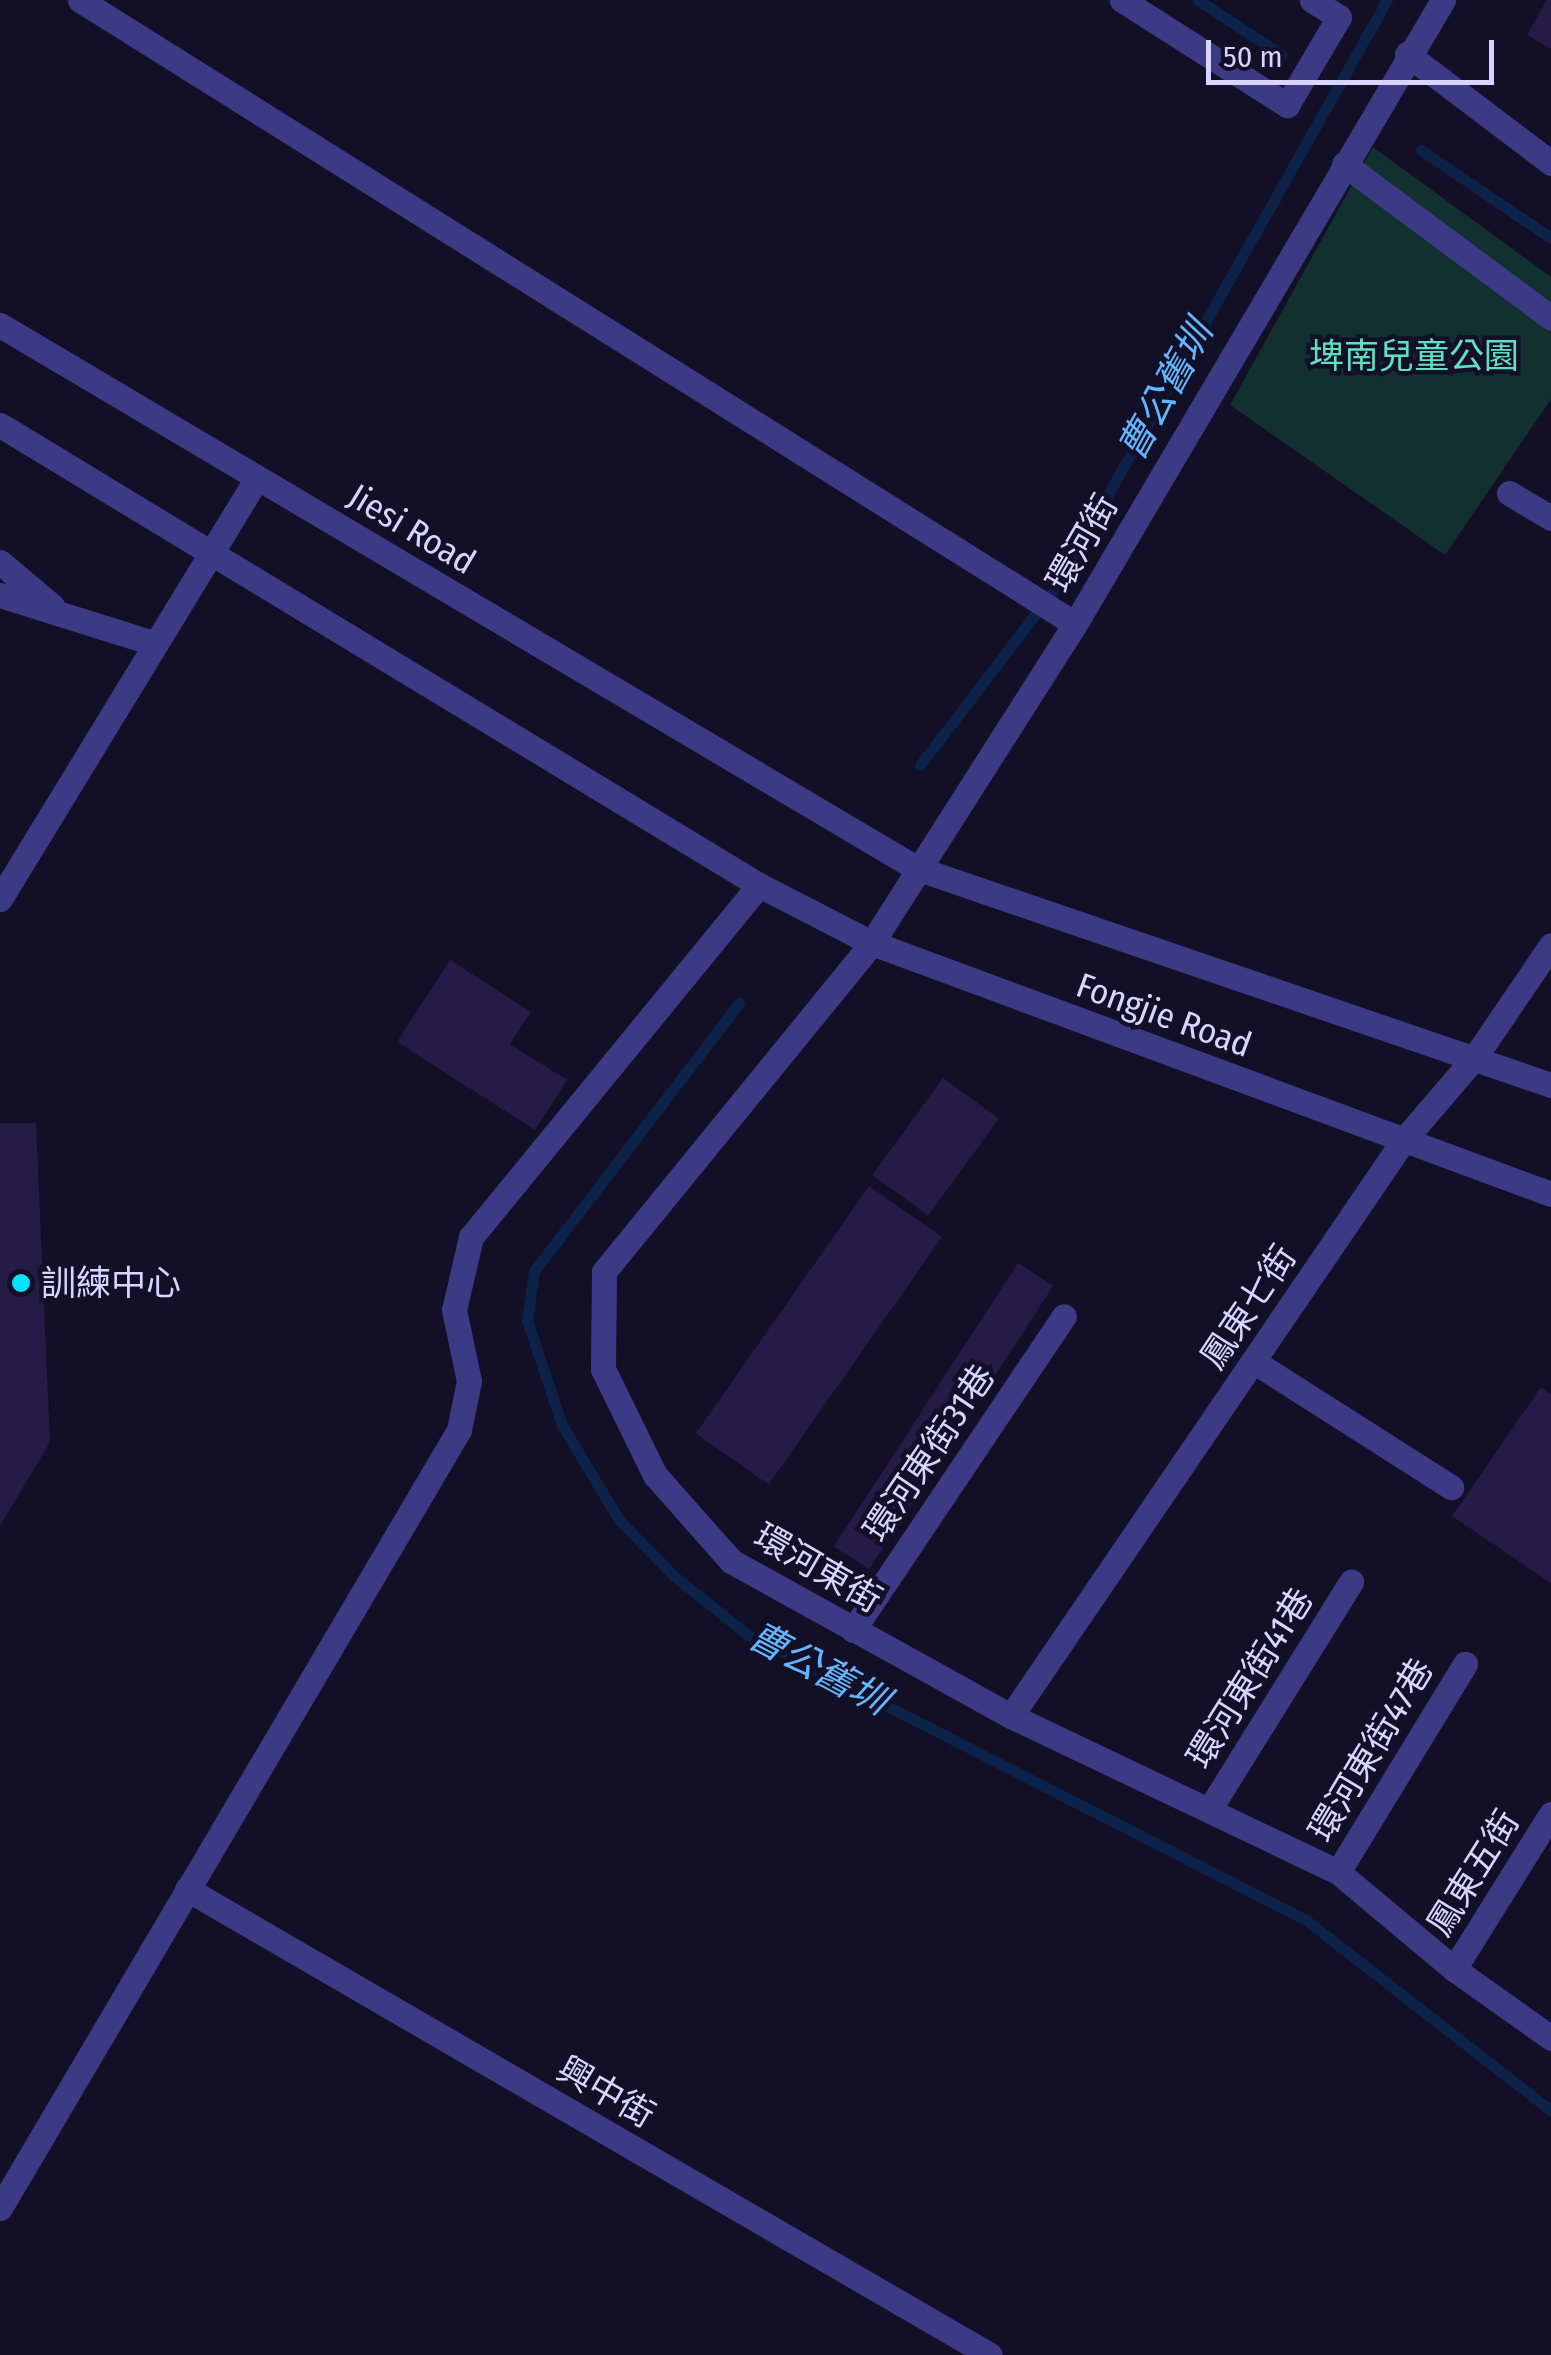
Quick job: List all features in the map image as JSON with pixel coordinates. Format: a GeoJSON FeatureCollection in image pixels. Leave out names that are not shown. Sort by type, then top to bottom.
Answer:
{"type":"FeatureCollection","features":[{"type":"Feature","properties":{"kind":"street"},"geometry":{"type":"LineString","coordinates":[[80,0],[1068,620]]}},
{"type":"Feature","properties":{"kind":"street"},"geometry":{"type":"LineString","coordinates":[[1122,0],[1287,104],[1339,16],[1312,0]]}},
{"type":"Feature","properties":{"kind":"street","name":"環河街"},"geometry":{"type":"LineString","coordinates":[[894,907],[1443,0]]}},
{"type":"Feature","properties":{"kind":"street"},"geometry":{"type":"LineString","coordinates":[[1407,54],[1551,163]]}},
{"type":"Feature","properties":{"kind":"street"},"geometry":{"type":"LineString","coordinates":[[1344,164],[1551,318]]}},
{"type":"Feature","properties":{"kind":"street","name":"Jiesi Road"},"geometry":{"type":"LineString","coordinates":[[0,325],[788,793]]}},
{"type":"Feature","properties":{"kind":"street"},"geometry":{"type":"LineString","coordinates":[[0,425],[759,885],[471,1237],[454,1310],[469,1381],[458,1430],[0,2208]]}},
{"type":"Feature","properties":{"kind":"street"},"geometry":{"type":"LineString","coordinates":[[0,898],[153,643],[215,553],[257,478]]}},
{"type":"Feature","properties":{"kind":"street"},"geometry":{"type":"LineString","coordinates":[[1509,493],[1551,518]]}},
{"type":"Feature","properties":{"kind":"street"},"geometry":{"type":"LineString","coordinates":[[0,562],[64,615]]}},
{"type":"Feature","properties":{"kind":"street"},"geometry":{"type":"LineString","coordinates":[[0,596],[153,643]]}},
{"type":"Feature","properties":{"kind":"street","name":"Fongjie Road"},"geometry":{"type":"LineString","coordinates":[[788,793],[916,868],[1551,1084]]}},
{"type":"Feature","properties":{"kind":"street","name":"Fongjie Road"},"geometry":{"type":"LineString","coordinates":[[759,885],[872,943],[1551,1194]]}},
{"type":"Feature","properties":{"kind":"street","name":"環河東街"},"geometry":{"type":"LineString","coordinates":[[894,907],[872,943],[604,1272],[603,1369],[655,1476],[731,1561],[1011,1716],[1338,1872],[1454,1969],[1551,2038]]}},
{"type":"Feature","properties":{"kind":"street","name":"鳳東七街"},"geometry":{"type":"LineString","coordinates":[[1011,1716],[1403,1141],[1475,1057],[1551,945]]}},
{"type":"Feature","properties":{"kind":"street","name":"環河東街31巷"},"geometry":{"type":"LineString","coordinates":[[853,1630],[1064,1316]]}},
{"type":"Feature","properties":{"kind":"street"},"geometry":{"type":"LineString","coordinates":[[1253,1361],[1452,1487]]}},
{"type":"Feature","properties":{"kind":"street","name":"環河東街41巷"},"geometry":{"type":"LineString","coordinates":[[1209,1810],[1350,1582]]}},
{"type":"Feature","properties":{"kind":"street","name":"環河東街47巷"},"geometry":{"type":"LineString","coordinates":[[1338,1872],[1464,1664]]}},
{"type":"Feature","properties":{"kind":"street","name":"鳳東五街"},"geometry":{"type":"LineString","coordinates":[[1454,1969],[1551,1814]]}},
{"type":"Feature","properties":{"kind":"street","name":"興中街"},"geometry":{"type":"LineString","coordinates":[[186,1889],[990,2355]]}},
{"type":"Feature","properties":{"kind":"green space","name":"埤南兒童公園"},"geometry":{"type":"Polygon","coordinates":[[[1373,147],[1551,277],[1551,399],[1445,555],[1230,405],[1373,147]]]}},
{"type":"Feature","properties":{"kind":"building"},"geometry":{"type":"Polygon","coordinates":[[[1547,0],[1551,0],[1551,49],[1527,35],[1547,0]]]}},
{"type":"Feature","properties":{"kind":"building"},"geometry":{"type":"Polygon","coordinates":[[[450,960],[531,1012],[510,1044],[567,1080],[535,1130],[397,1042],[450,960]]]}},
{"type":"Feature","properties":{"kind":"building"},"geometry":{"type":"Polygon","coordinates":[[[943,1078],[999,1119],[928,1216],[872,1175],[943,1078]]]}},
{"type":"Feature","properties":{"kind":"building","name":"訓練中心"},"geometry":{"type":"Polygon","coordinates":[[[0,1123],[36,1123],[50,1442],[0,1526],[0,1123]]]}},
{"type":"Feature","properties":{"kind":"building"},"geometry":{"type":"Polygon","coordinates":[[[869,1186],[942,1237],[769,1484],[696,1433],[869,1186]]]}},
{"type":"Feature","properties":{"kind":"building"},"geometry":{"type":"Polygon","coordinates":[[[1018,1263],[1053,1286],[869,1569],[834,1546],[1018,1263]]]}},
{"type":"Feature","properties":{"kind":"building"},"geometry":{"type":"Polygon","coordinates":[[[1541,1387],[1551,1394],[1551,1583],[1452,1516],[1541,1387]]]}},
{"type":"Feature","properties":{"kind":"waterway"},"geometry":{"type":"LineString","coordinates":[[1198,0],[1282,55]]}},
{"type":"Feature","properties":{"kind":"waterway","name":"曹公舊圳"},"geometry":{"type":"LineString","coordinates":[[920,765],[1054,590],[1387,0]]}},
{"type":"Feature","properties":{"kind":"waterway"},"geometry":{"type":"LineString","coordinates":[[1421,150],[1551,238]]}},
{"type":"Feature","properties":{"kind":"waterway","name":"曹公舊圳"},"geometry":{"type":"LineString","coordinates":[[739,1003],[534,1271],[527,1320],[562,1425],[619,1520],[674,1576],[748,1635],[1306,1920],[1551,2111]]}},
{"type":"Feature","properties":{"kind":"place","name":"訓練中心"},"geometry":{"type":"Point","coordinates":[21,1283]}}]}
